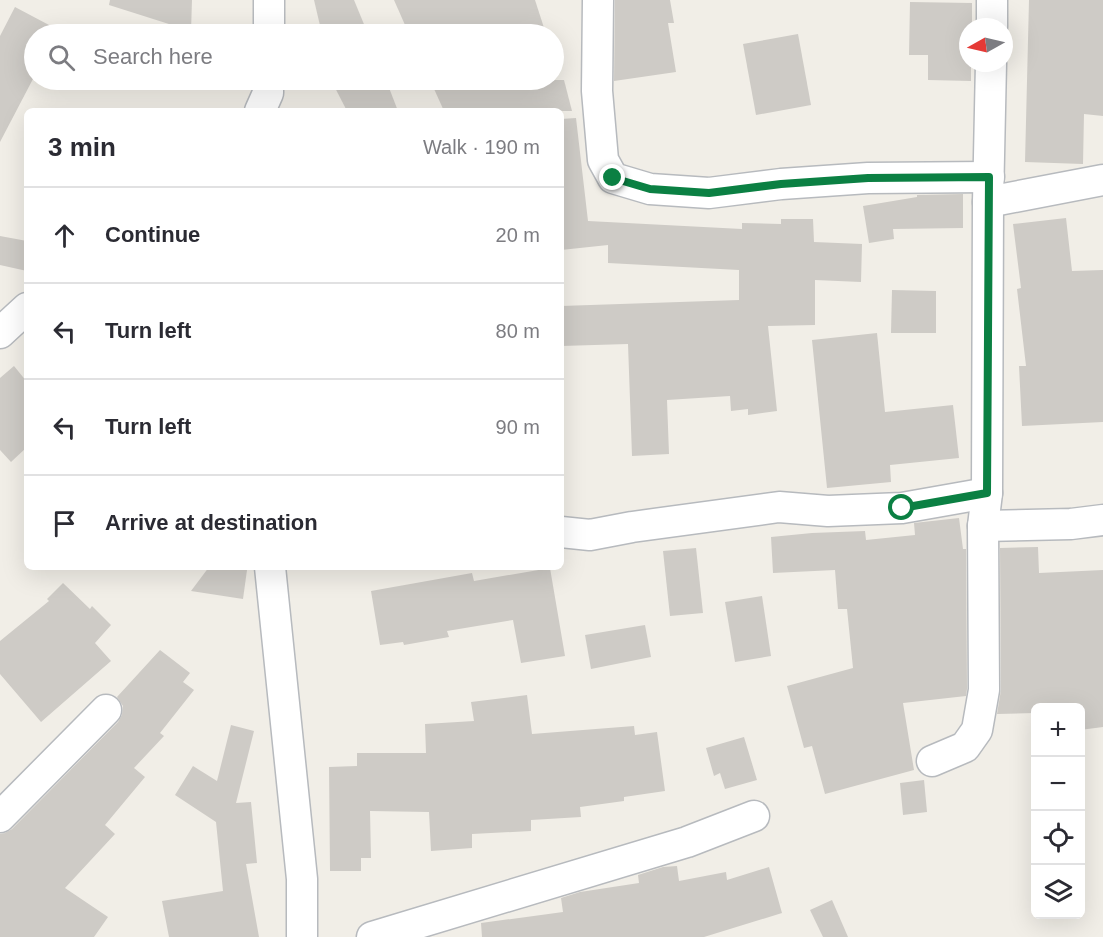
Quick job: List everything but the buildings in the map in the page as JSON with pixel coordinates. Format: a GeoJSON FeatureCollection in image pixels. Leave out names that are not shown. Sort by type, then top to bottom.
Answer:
{"type":"FeatureCollection","features":[{"type":"Feature","properties":{"kind":"street"},"geometry":{"type":"LineString","coordinates":[[269,0],[269,24]]}},
{"type":"Feature","properties":{"kind":"street"},"geometry":{"type":"LineString","coordinates":[[598,0],[597,91],[603,160],[613,178],[650,189],[709,193],[781,184],[868,178],[989,190],[1103,180]]}},
{"type":"Feature","properties":{"kind":"street"},"geometry":{"type":"LineString","coordinates":[[992,0],[992,18]]}},
{"type":"Feature","properties":{"kind":"street"},"geometry":{"type":"LineString","coordinates":[[932,761],[965,747],[977,730],[984,690],[984,526],[987,493],[991,72]]}},
{"type":"Feature","properties":{"kind":"street"},"geometry":{"type":"LineString","coordinates":[[261,108],[267,90]]}},
{"type":"Feature","properties":{"kind":"street"},"geometry":{"type":"LineString","coordinates":[[0,333],[24,311]]}},
{"type":"Feature","properties":{"kind":"street"},"geometry":{"type":"LineString","coordinates":[[564,532],[590,534],[779,507],[828,511],[902,508],[987,493]]}},
{"type":"Feature","properties":{"kind":"street"},"geometry":{"type":"LineString","coordinates":[[984,526],[1071,524],[1103,520]]}},
{"type":"Feature","properties":{"kind":"street"},"geometry":{"type":"LineString","coordinates":[[278,570],[302,879],[302,937]]}},
{"type":"Feature","properties":{"kind":"street"},"geometry":{"type":"LineString","coordinates":[[0,817],[106,710]]}},
{"type":"Feature","properties":{"kind":"street"},"geometry":{"type":"LineString","coordinates":[[372,937],[687,842],[754,816]]}},
{"type":"Feature","properties":{"kind":"route"},"geometry":{"type":"LineString","coordinates":[[613,178],[650,189],[709,193],[781,184],[868,178],[989,177],[987,493],[902,508]]}}]}
